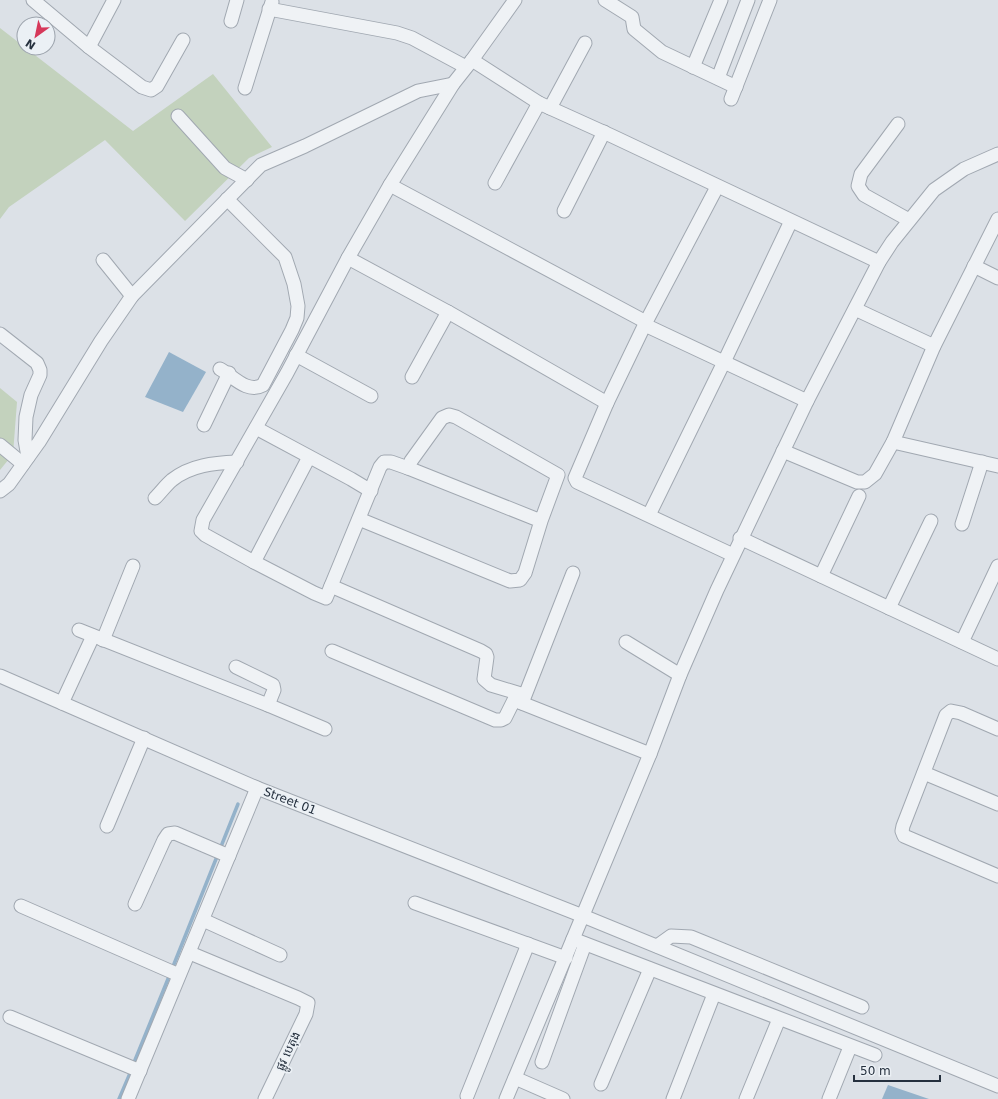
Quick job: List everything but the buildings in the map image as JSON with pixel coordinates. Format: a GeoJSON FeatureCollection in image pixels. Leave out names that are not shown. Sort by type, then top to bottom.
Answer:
{"type":"FeatureCollection","features":[{"type":"Feature","properties":{"kind":"street"},"geometry":{"type":"LineString","coordinates":[[33,0],[89,47],[142,87],[151,90],[157,86],[183,40]]}},
{"type":"Feature","properties":{"kind":"street"},"geometry":{"type":"LineString","coordinates":[[89,47],[114,0]]}},
{"type":"Feature","properties":{"kind":"street"},"geometry":{"type":"LineString","coordinates":[[231,21],[237,0]]}},
{"type":"Feature","properties":{"kind":"street"},"geometry":{"type":"LineString","coordinates":[[515,0],[453,84],[390,185],[348,258],[256,428],[204,520],[201,531],[212,540],[326,598],[380,467],[384,462],[391,462],[408,468],[541,522]]}},
{"type":"Feature","properties":{"kind":"street"},"geometry":{"type":"LineString","coordinates":[[605,0],[632,17],[634,29],[662,52],[736,87]]}},
{"type":"Feature","properties":{"kind":"street"},"geometry":{"type":"LineString","coordinates":[[692,67],[721,0]]}},
{"type":"Feature","properties":{"kind":"street"},"geometry":{"type":"LineString","coordinates":[[718,78],[748,0],[769,4],[731,99]]}},
{"type":"Feature","properties":{"kind":"street"},"geometry":{"type":"LineString","coordinates":[[245,88],[271,4],[397,33],[412,38],[469,64],[544,105],[879,262]]}},
{"type":"Feature","properties":{"kind":"street"},"geometry":{"type":"LineString","coordinates":[[495,183],[585,43]]}},
{"type":"Feature","properties":{"kind":"street"},"geometry":{"type":"LineString","coordinates":[[0,491],[9,484],[39,442],[101,341],[132,296],[261,165],[305,146],[418,91],[453,84]]}},
{"type":"Feature","properties":{"kind":"street"},"geometry":{"type":"LineString","coordinates":[[178,116],[225,168],[247,180]]}},
{"type":"Feature","properties":{"kind":"street"},"geometry":{"type":"LineString","coordinates":[[898,124],[861,174],[858,186],[864,195],[909,220]]}},
{"type":"Feature","properties":{"kind":"street"},"geometry":{"type":"LineString","coordinates":[[564,211],[604,132]]}},
{"type":"Feature","properties":{"kind":"street"},"geometry":{"type":"LineString","coordinates":[[542,1062],[579,942],[583,916],[650,754],[680,675],[740,538],[807,401],[879,262],[909,220],[934,190],[964,169],[998,154]]}},
{"type":"Feature","properties":{"kind":"street"},"geometry":{"type":"LineString","coordinates":[[390,185],[646,324],[807,401]]}},
{"type":"Feature","properties":{"kind":"street"},"geometry":{"type":"LineString","coordinates":[[717,187],[607,403],[575,478],[577,482],[733,554]]}},
{"type":"Feature","properties":{"kind":"street"},"geometry":{"type":"LineString","coordinates":[[204,425],[224,371],[251,388],[263,386],[297,318],[298,306],[294,284],[285,257],[227,199]]}},
{"type":"Feature","properties":{"kind":"street"},"geometry":{"type":"LineString","coordinates":[[783,451],[856,482],[866,482],[875,474],[893,442],[934,346],[998,219]]}},
{"type":"Feature","properties":{"kind":"street"},"geometry":{"type":"LineString","coordinates":[[649,515],[791,221]]}},
{"type":"Feature","properties":{"kind":"street"},"geometry":{"type":"LineString","coordinates":[[348,258],[448,312],[607,403]]}},
{"type":"Feature","properties":{"kind":"street"},"geometry":{"type":"LineString","coordinates":[[103,260],[132,296]]}},
{"type":"Feature","properties":{"kind":"street"},"geometry":{"type":"LineString","coordinates":[[974,266],[998,278]]}},
{"type":"Feature","properties":{"kind":"street"},"geometry":{"type":"LineString","coordinates":[[855,309],[934,346]]}},
{"type":"Feature","properties":{"kind":"street"},"geometry":{"type":"LineString","coordinates":[[412,377],[448,312]]}},
{"type":"Feature","properties":{"kind":"street"},"geometry":{"type":"LineString","coordinates":[[0,334],[37,363],[40,370],[40,375],[31,395],[26,417],[25,460]]}},
{"type":"Feature","properties":{"kind":"street"},"geometry":{"type":"LineString","coordinates":[[296,355],[371,396]]}},
{"type":"Feature","properties":{"kind":"street"},"geometry":{"type":"LineString","coordinates":[[359,519],[510,581],[520,580],[524,574],[558,476],[456,417],[449,415],[442,418],[408,468]]}},
{"type":"Feature","properties":{"kind":"street"},"geometry":{"type":"LineString","coordinates":[[256,428],[351,479],[370,491]]}},
{"type":"Feature","properties":{"kind":"street"},"geometry":{"type":"LineString","coordinates":[[893,442],[998,466]]}},
{"type":"Feature","properties":{"kind":"street"},"geometry":{"type":"LineString","coordinates":[[0,445],[25,460]]}},
{"type":"Feature","properties":{"kind":"street"},"geometry":{"type":"LineString","coordinates":[[254,562],[309,457]]}},
{"type":"Feature","properties":{"kind":"street"},"geometry":{"type":"LineString","coordinates":[[155,498],[171,480],[188,469],[216,463],[237,462]]}},
{"type":"Feature","properties":{"kind":"street"},"geometry":{"type":"LineString","coordinates":[[962,524],[982,462]]}},
{"type":"Feature","properties":{"kind":"street"},"geometry":{"type":"LineString","coordinates":[[821,576],[859,496]]}},
{"type":"Feature","properties":{"kind":"street"},"geometry":{"type":"LineString","coordinates":[[889,608],[931,521]]}},
{"type":"Feature","properties":{"kind":"street"},"geometry":{"type":"LineString","coordinates":[[740,538],[998,659]]}},
{"type":"Feature","properties":{"kind":"street"},"geometry":{"type":"LineString","coordinates":[[62,703],[98,638],[133,566]]}},
{"type":"Feature","properties":{"kind":"street"},"geometry":{"type":"LineString","coordinates":[[962,642],[998,566]]}},
{"type":"Feature","properties":{"kind":"street"},"geometry":{"type":"LineString","coordinates":[[332,651],[495,720],[501,720],[520,699],[573,573]]}},
{"type":"Feature","properties":{"kind":"street"},"geometry":{"type":"LineString","coordinates":[[331,586],[486,654],[487,657],[484,679],[487,683],[520,699],[650,754]]}},
{"type":"Feature","properties":{"kind":"street"},"geometry":{"type":"LineString","coordinates":[[79,630],[325,729]]}},
{"type":"Feature","properties":{"kind":"street"},"geometry":{"type":"LineString","coordinates":[[626,642],[680,675]]}},
{"type":"Feature","properties":{"kind":"street"},"geometry":{"type":"LineString","coordinates":[[236,667],[273,685],[274,690],[268,705]]}},
{"type":"Feature","properties":{"kind":"street","name":"Street 01"},"geometry":{"type":"LineString","coordinates":[[0,676],[258,788],[583,916],[998,1086]]}},
{"type":"Feature","properties":{"kind":"street"},"geometry":{"type":"LineString","coordinates":[[998,729],[961,713],[951,711],[946,715],[902,831],[904,836],[998,876]]}},
{"type":"Feature","properties":{"kind":"street"},"geometry":{"type":"LineString","coordinates":[[107,826],[144,738]]}},
{"type":"Feature","properties":{"kind":"street"},"geometry":{"type":"LineString","coordinates":[[924,773],[998,804]]}},
{"type":"Feature","properties":{"kind":"street"},"geometry":{"type":"LineString","coordinates":[[128,1099],[172,973],[190,953],[203,920],[222,853],[258,788]]}},
{"type":"Feature","properties":{"kind":"street"},"geometry":{"type":"LineString","coordinates":[[135,904],[168,834],[175,833],[222,853]]}},
{"type":"Feature","properties":{"kind":"street"},"geometry":{"type":"LineString","coordinates":[[415,903],[566,958]]}},
{"type":"Feature","properties":{"kind":"street"},"geometry":{"type":"LineString","coordinates":[[21,906],[172,973]]}},
{"type":"Feature","properties":{"kind":"street"},"geometry":{"type":"LineString","coordinates":[[203,920],[280,955]]}},
{"type":"Feature","properties":{"kind":"street"},"geometry":{"type":"LineString","coordinates":[[657,946],[671,936],[691,937],[862,1007]]}},
{"type":"Feature","properties":{"kind":"street"},"geometry":{"type":"LineString","coordinates":[[506,1099],[566,958],[579,942]]}},
{"type":"Feature","properties":{"kind":"street"},"geometry":{"type":"LineString","coordinates":[[579,942],[850,1047],[875,1055]]}},
{"type":"Feature","properties":{"kind":"street"},"geometry":{"type":"LineString","coordinates":[[467,1096],[528,944]]}},
{"type":"Feature","properties":{"kind":"street","name":"ផ្លូវ បេតុង"},"geometry":{"type":"LineString","coordinates":[[190,953],[308,1003],[306,1014],[265,1099]]}},
{"type":"Feature","properties":{"kind":"street"},"geometry":{"type":"LineString","coordinates":[[601,1084],[650,969]]}},
{"type":"Feature","properties":{"kind":"street"},"geometry":{"type":"LineString","coordinates":[[673,1099],[714,994]]}},
{"type":"Feature","properties":{"kind":"street"},"geometry":{"type":"LineString","coordinates":[[10,1017],[138,1070]]}},
{"type":"Feature","properties":{"kind":"street"},"geometry":{"type":"LineString","coordinates":[[746,1099],[778,1019]]}},
{"type":"Feature","properties":{"kind":"street"},"geometry":{"type":"LineString","coordinates":[[828,1099],[850,1047]]}},
{"type":"Feature","properties":{"kind":"street"},"geometry":{"type":"LineString","coordinates":[[515,1078],[563,1099]]}},
{"type":"Feature","properties":{"kind":"green space"},"geometry":{"type":"Polygon","coordinates":[[[0,28],[16,40],[16,56],[36,56],[133,131],[213,74],[272,147],[249,158],[185,221],[105,140],[9,207],[0,219],[0,28]]]}},
{"type":"Feature","properties":{"kind":"green space"},"geometry":{"type":"Polygon","coordinates":[[[0,388],[17,402],[13,454],[0,470],[0,388]]]}},
{"type":"Feature","properties":{"kind":"water"},"geometry":{"type":"Polygon","coordinates":[[[169,352],[206,372],[183,412],[145,397],[169,352]]]}},
{"type":"Feature","properties":{"kind":"water"},"geometry":{"type":"Polygon","coordinates":[[[888,1085],[929,1099],[882,1099],[888,1085]]]}},
{"type":"Feature","properties":{"kind":"waterway"},"geometry":{"type":"LineString","coordinates":[[172,969],[238,804]]}},
{"type":"Feature","properties":{"kind":"waterway"},"geometry":{"type":"LineString","coordinates":[[133,1065],[170,974]]}},
{"type":"Feature","properties":{"kind":"waterway"},"geometry":{"type":"LineString","coordinates":[[119,1099],[131,1071]]}}]}
